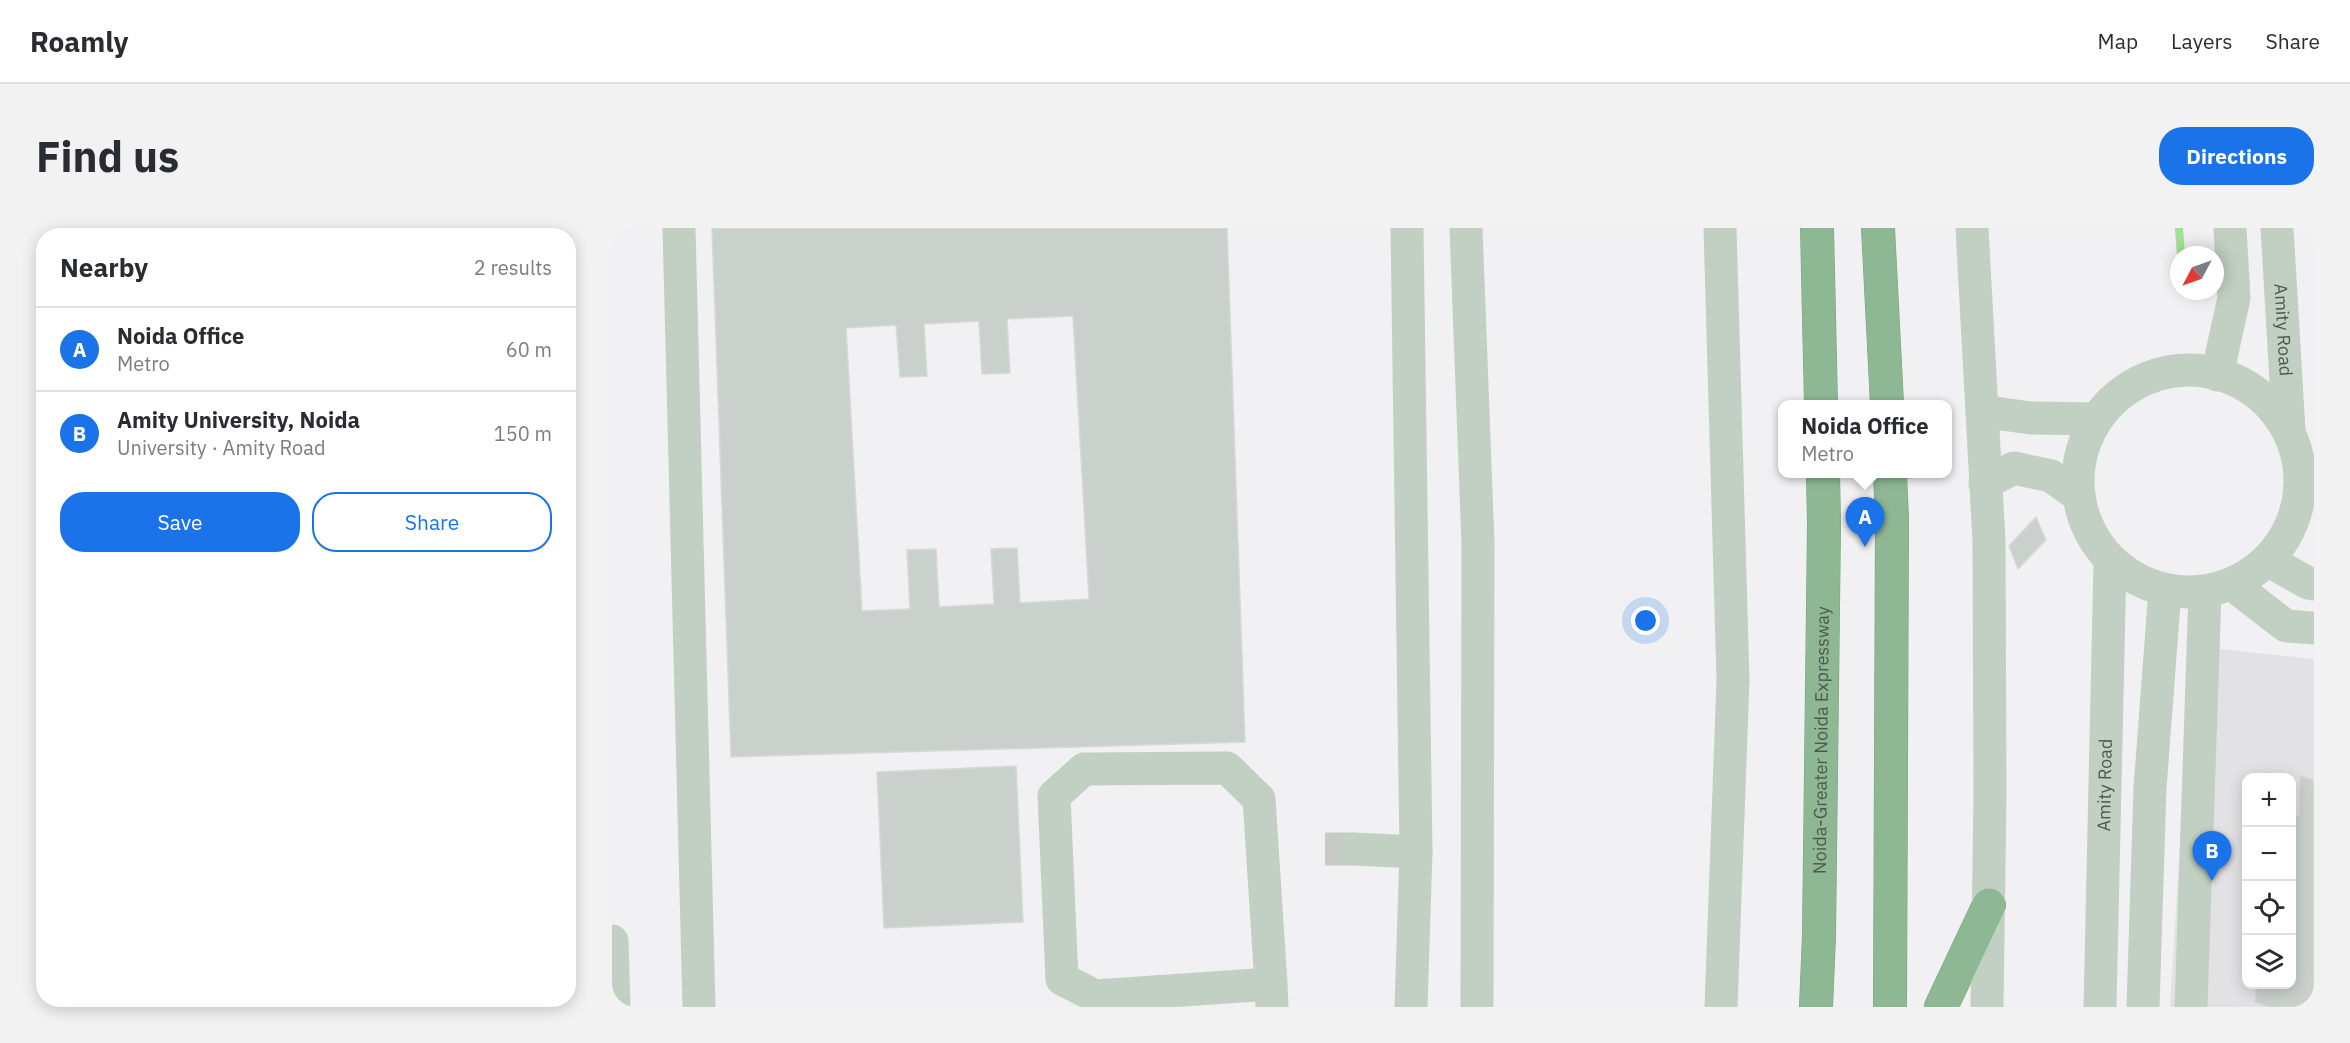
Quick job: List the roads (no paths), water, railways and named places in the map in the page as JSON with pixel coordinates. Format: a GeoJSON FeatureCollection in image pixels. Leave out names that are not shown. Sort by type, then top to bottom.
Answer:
{"type":"FeatureCollection","features":[{"type":"Feature","properties":{"kind":"highway"},"geometry":{"type":"LineString","coordinates":[[1817,228],[1821,400]]}},
{"type":"Feature","properties":{"kind":"highway"},"geometry":{"type":"LineString","coordinates":[[1878,228],[1887,400]]}},
{"type":"Feature","properties":{"kind":"highway","name":"Noida-Greater Noida Expressway"},"geometry":{"type":"LineString","coordinates":[[1816,1007],[1821,818],[1823,478]]}},
{"type":"Feature","properties":{"kind":"highway"},"geometry":{"type":"LineString","coordinates":[[1890,478],[1892,519],[1890,1007]]}},
{"type":"Feature","properties":{"kind":"highway"},"geometry":{"type":"LineString","coordinates":[[1941,1007],[1989,905]]}},
{"type":"Feature","properties":{"kind":"street"},"geometry":{"type":"LineString","coordinates":[[679,228],[699,1007]]}},
{"type":"Feature","properties":{"kind":"street"},"geometry":{"type":"LineString","coordinates":[[1407,228],[1416,852],[1411,1007]]}},
{"type":"Feature","properties":{"kind":"street"},"geometry":{"type":"LineString","coordinates":[[1467,228],[1478,544],[1477,1007]]}},
{"type":"Feature","properties":{"kind":"street"},"geometry":{"type":"LineString","coordinates":[[1720,228],[1734,680],[1721,1007]]}},
{"type":"Feature","properties":{"kind":"street"},"geometry":{"type":"LineString","coordinates":[[1972,228],[1989,553],[1988,1007]]}},
{"type":"Feature","properties":{"kind":"street"},"geometry":{"type":"LineString","coordinates":[[2217,375],[2234,298],[2230,228]]}},
{"type":"Feature","properties":{"kind":"street","name":"Amity Road"},"geometry":{"type":"LineString","coordinates":[[2277,228],[2289,431]]}},
{"type":"Feature","properties":{"kind":"street"},"geometry":{"type":"LineString","coordinates":[[2187,369],[2230,377],[2268,401],[2289,431],[2306,502],[2269,561],[2219,589],[2165,590],[2147,586],[2110,562],[2085,525],[2076,483],[2084,439],[2097,418],[2108,402],[2144,378],[2187,369]]}},
{"type":"Feature","properties":{"kind":"street"},"geometry":{"type":"LineString","coordinates":[[1982,411],[2030,418],[2097,418]]}},
{"type":"Feature","properties":{"kind":"street"},"geometry":{"type":"LineString","coordinates":[[1985,483],[2014,468],[2051,476],[2079,496]]}},
{"type":"Feature","properties":{"kind":"street"},"geometry":{"type":"LineString","coordinates":[[2269,561],[2308,583],[2314,584]]}},
{"type":"Feature","properties":{"kind":"street","name":"Amity Road"},"geometry":{"type":"LineString","coordinates":[[2100,1007],[2110,562]]}},
{"type":"Feature","properties":{"kind":"street"},"geometry":{"type":"LineString","coordinates":[[2219,589],[2286,626],[2314,628]]}},
{"type":"Feature","properties":{"kind":"street"},"geometry":{"type":"LineString","coordinates":[[2191,1007],[2219,589]]}},
{"type":"Feature","properties":{"kind":"street"},"geometry":{"type":"LineString","coordinates":[[2143,1007],[2150,788],[2165,590]]}},
{"type":"Feature","properties":{"kind":"street"},"geometry":{"type":"LineString","coordinates":[[1227,768],[1259,799],[1271,996],[1095,996],[1062,979],[1054,796],[1084,769],[1227,768]]}},
{"type":"Feature","properties":{"kind":"street"},"geometry":{"type":"LineString","coordinates":[[1354,849],[1416,852]]}},
{"type":"Feature","properties":{"kind":"street"},"geometry":{"type":"LineString","coordinates":[[612,941],[614,1007]]}},
{"type":"Feature","properties":{"kind":"waterway"},"geometry":{"type":"LineString","coordinates":[[2179,228],[2180,246]]}},
{"type":"Feature","properties":{"kind":"tunnel"},"geometry":{"type":"LineString","coordinates":[[1325,849],[1354,849]]}},
{"type":"Feature","properties":{"kind":"place","name":"Noida Office"},"geometry":{"type":"Point","coordinates":[1865,547]}},
{"type":"Feature","properties":{"kind":"place","name":"Amity University, Noida"},"geometry":{"type":"Point","coordinates":[2212,881]}}]}
